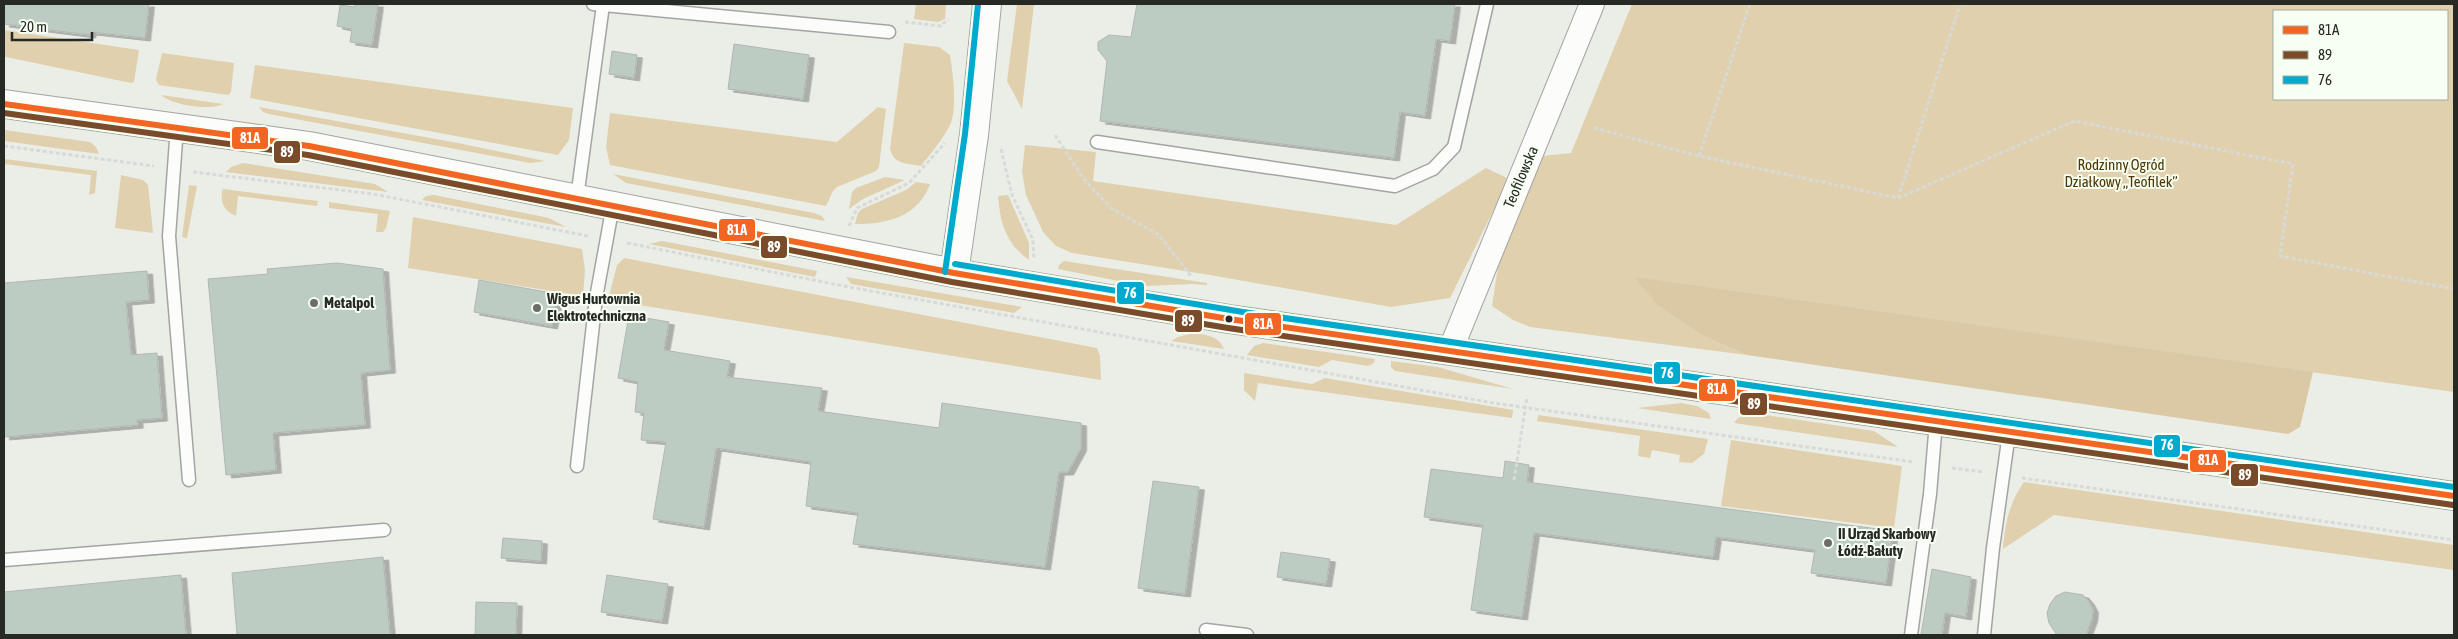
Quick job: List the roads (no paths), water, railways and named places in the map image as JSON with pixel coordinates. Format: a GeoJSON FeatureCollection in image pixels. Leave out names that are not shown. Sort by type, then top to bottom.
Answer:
{"type":"FeatureCollection","features":[{"type":"Feature","properties":{"kind":"street"},"geometry":{"type":"LineString","coordinates":[[954,273],[974,123],[987,4]]}},
{"type":"Feature","properties":{"kind":"street","name":"Teofilowska"},"geometry":{"type":"LineString","coordinates":[[1450,351],[1592,4]]}},
{"type":"Feature","properties":{"kind":"street"},"geometry":{"type":"LineString","coordinates":[[4,104],[309,146],[954,273],[1229,319],[2454,496]]}},
{"type":"Feature","properties":{"kind":"lane"},"geometry":{"type":"LineString","coordinates":[[577,198],[598,4],[889,32]]}},
{"type":"Feature","properties":{"kind":"lane"},"geometry":{"type":"LineString","coordinates":[[1097,142],[1395,186],[1434,169],[1454,147],[1487,4]]}},
{"type":"Feature","properties":{"kind":"lane"},"geometry":{"type":"LineString","coordinates":[[177,128],[169,236],[189,480]]}},
{"type":"Feature","properties":{"kind":"lane"},"geometry":{"type":"LineString","coordinates":[[577,466],[596,298],[613,205]]}},
{"type":"Feature","properties":{"kind":"lane"},"geometry":{"type":"LineString","coordinates":[[1911,635],[1930,494],[1936,422]]}},
{"type":"Feature","properties":{"kind":"lane"},"geometry":{"type":"LineString","coordinates":[[1984,635],[1993,548],[2009,433]]}},
{"type":"Feature","properties":{"kind":"lane"},"geometry":{"type":"LineString","coordinates":[[4,560],[384,530]]}},
{"type":"Feature","properties":{"kind":"lane"},"geometry":{"type":"LineString","coordinates":[[1206,630],[1247,635]]}},
{"type":"Feature","properties":{"kind":"place","name":"Metalpol"},"geometry":{"type":"Point","coordinates":[314,303]}},
{"type":"Feature","properties":{"kind":"place","name":"Wigus Hurtownia Elektrotechniczna"},"geometry":{"type":"Point","coordinates":[537,308]}},
{"type":"Feature","properties":{"kind":"place","name":"II Urząd Skarbowy Łódź-Bałuty"},"geometry":{"type":"Point","coordinates":[1828,543]}},
{"type":"Feature","properties":{"kind":"park label","name":"Rodzinny Ogród Działkowy „Teofilek”"},"geometry":{"type":"Point","coordinates":[2121,174]}}]}
